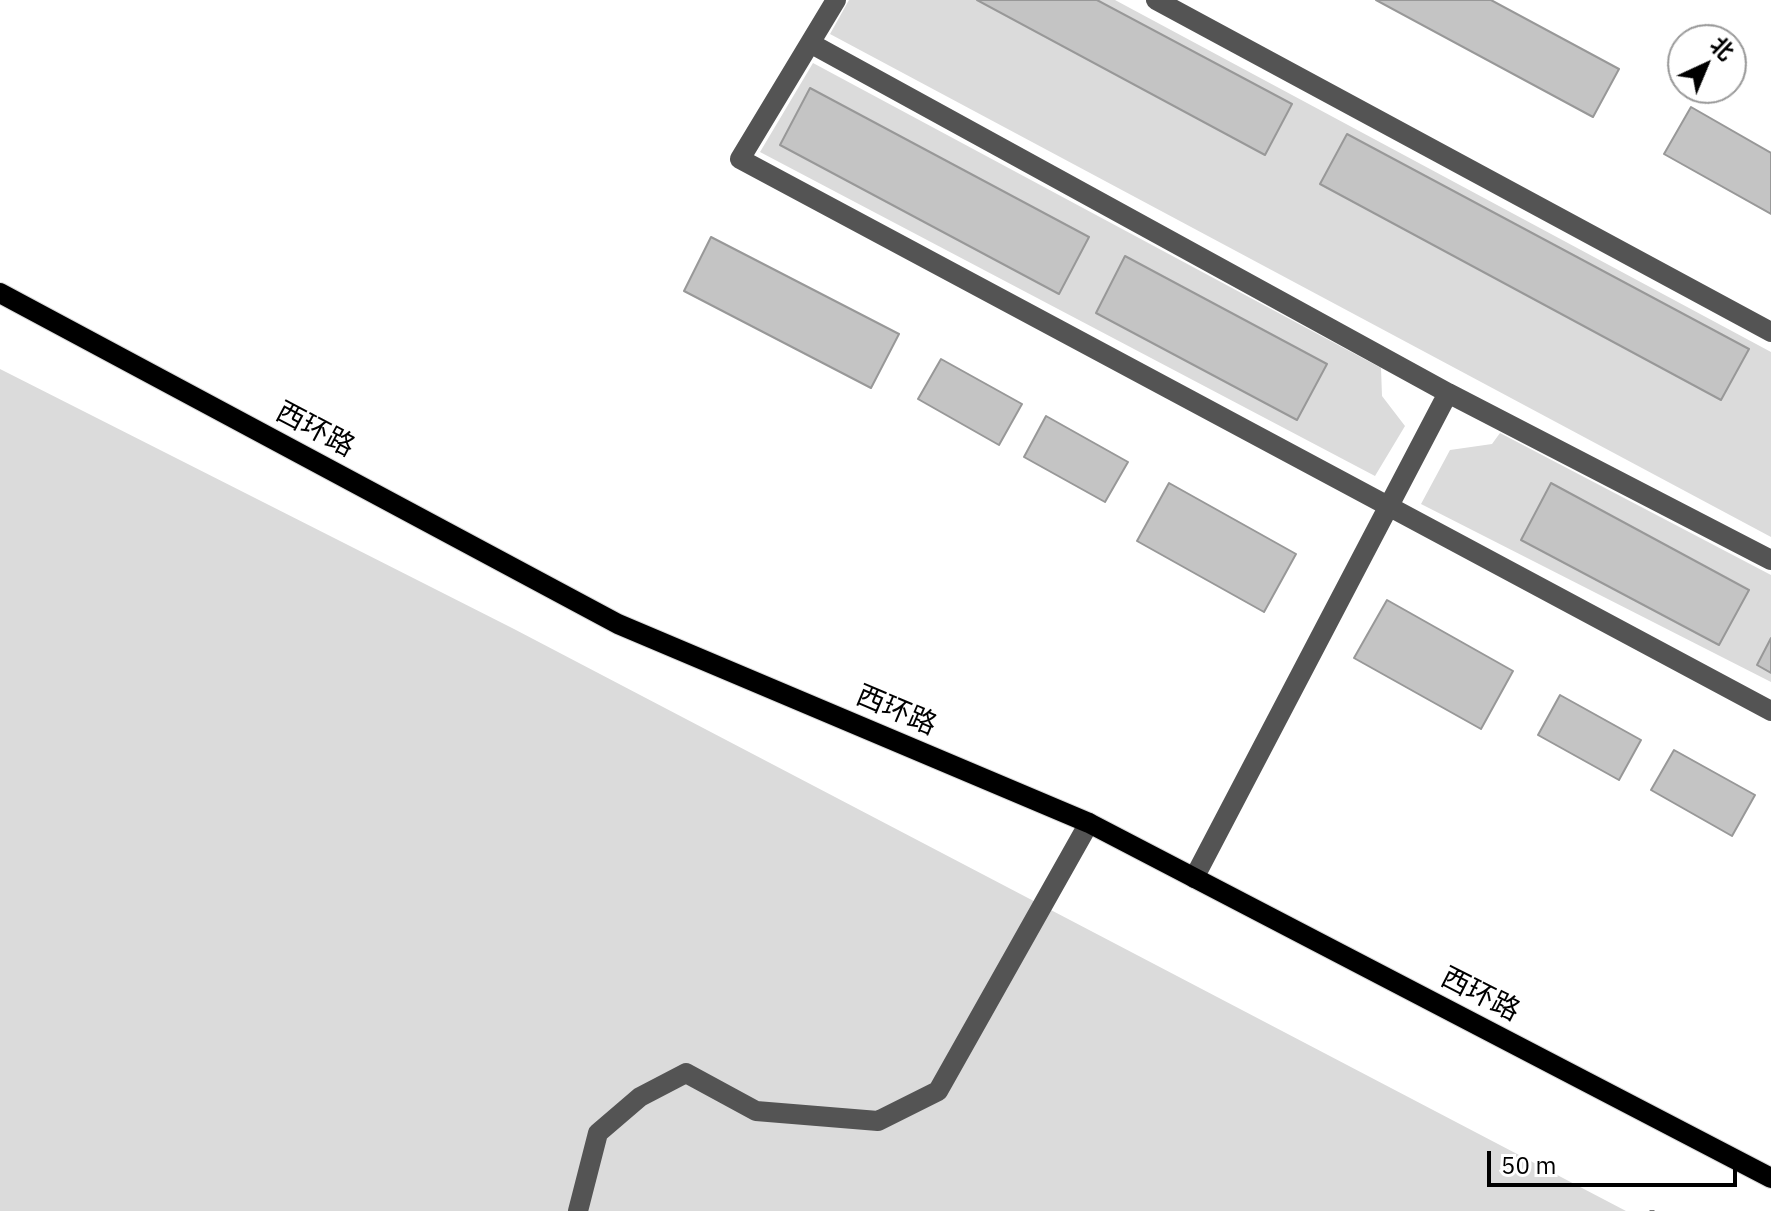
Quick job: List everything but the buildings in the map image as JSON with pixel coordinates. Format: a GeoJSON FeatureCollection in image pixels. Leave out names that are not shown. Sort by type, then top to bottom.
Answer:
{"type":"FeatureCollection","features":[{"type":"Feature","properties":{"kind":"main road","name":"西环路"},"geometry":{"type":"LineString","coordinates":[[0,293],[618,624],[1089,823],[1771,1178]]}},
{"type":"Feature","properties":{"kind":"street"},"geometry":{"type":"LineString","coordinates":[[836,0],[740,159],[1771,711]]}},
{"type":"Feature","properties":{"kind":"street"},"geometry":{"type":"LineString","coordinates":[[1156,0],[1771,332]]}},
{"type":"Feature","properties":{"kind":"street"},"geometry":{"type":"LineString","coordinates":[[810,43],[1448,393],[1771,560]]}},
{"type":"Feature","properties":{"kind":"street"},"geometry":{"type":"LineString","coordinates":[[1194,878],[1448,393]]}},
{"type":"Feature","properties":{"kind":"street"},"geometry":{"type":"LineString","coordinates":[[578,1211],[598,1133],[640,1097],[686,1073],[756,1111],[878,1121],[938,1091],[1089,823]]}},
{"type":"Feature","properties":{"kind":"shaded area"},"geometry":{"type":"Polygon","coordinates":[[[849,0],[977,0],[1264,154],[1097,0],[1115,0],[1771,352],[1771,537],[830,34],[849,0]],[[1348,134],[1321,185],[1720,399],[1748,348],[1348,134]]]}},
{"type":"Feature","properties":{"kind":"shaded area"},"geometry":{"type":"Polygon","coordinates":[[[813,63],[1381,368],[1382,396],[1405,426],[1375,476],[760,152],[813,63]],[[810,89],[780,145],[1059,293],[1089,237],[810,89]],[[1126,257],[1096,313],[1325,364],[1126,257]]]}},
{"type":"Feature","properties":{"kind":"shaded area"},"geometry":{"type":"Polygon","coordinates":[[[0,369],[514,629],[1626,1211],[0,1211],[0,369]]]}},
{"type":"Feature","properties":{"kind":"shaded area"},"geometry":{"type":"Polygon","coordinates":[[[1500,433],[1771,575],[1771,638],[1757,665],[1771,673],[1771,682],[1421,504],[1450,450],[1492,444],[1500,433]],[[1551,484],[1521,540],[1719,645],[1749,589],[1551,484]]]}}]}
